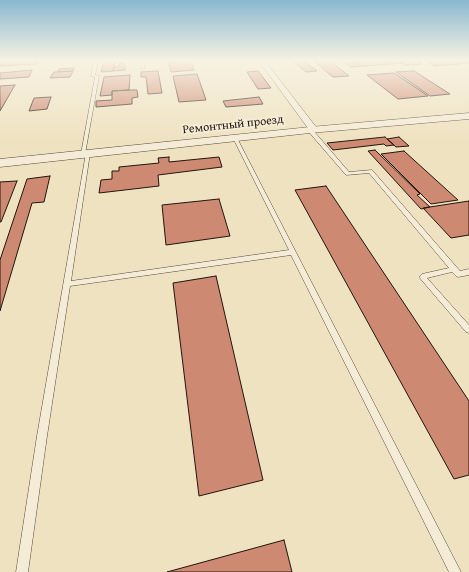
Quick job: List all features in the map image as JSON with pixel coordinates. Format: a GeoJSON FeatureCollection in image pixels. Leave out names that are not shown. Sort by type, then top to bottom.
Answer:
{"type":"FeatureCollection","features":[{"type":"Feature","properties":{"kind":"street"},"geometry":{"type":"LineString","coordinates":[[281,88],[312,130]]}},
{"type":"Feature","properties":{"kind":"street","name":"Ремонтный проезд"},"geometry":{"type":"LineString","coordinates":[[0,163],[312,130],[469,116]]}},
{"type":"Feature","properties":{"kind":"lane"},"geometry":{"type":"LineString","coordinates":[[22,572],[95,88]]}},
{"type":"Feature","properties":{"kind":"lane"},"geometry":{"type":"LineString","coordinates":[[312,130],[348,174],[370,171],[458,274],[469,272]]}},
{"type":"Feature","properties":{"kind":"lane"},"geometry":{"type":"LineString","coordinates":[[235,138],[456,572]]}},
{"type":"Feature","properties":{"kind":"lane"},"geometry":{"type":"LineString","coordinates":[[66,284],[293,252]]}},
{"type":"Feature","properties":{"kind":"lane"},"geometry":{"type":"LineString","coordinates":[[454,269],[422,277],[469,330]]}},
{"type":"Feature","properties":{"kind":"building"},"geometry":{"type":"Polygon","coordinates":[[[0,88],[13,88],[0,111],[0,88]]]}},
{"type":"Feature","properties":{"kind":"building"},"geometry":{"type":"Polygon","coordinates":[[[102,88],[129,88],[129,90],[112,91],[112,95],[100,96],[102,88]]]}},
{"type":"Feature","properties":{"kind":"building"},"geometry":{"type":"Polygon","coordinates":[[[147,88],[161,88],[162,93],[148,94],[147,88]]]}},
{"type":"Feature","properties":{"kind":"building"},"geometry":{"type":"Polygon","coordinates":[[[176,88],[202,88],[206,100],[179,102],[176,88]]]}},
{"type":"Feature","properties":{"kind":"building"},"geometry":{"type":"Polygon","coordinates":[[[257,88],[271,88],[258,89],[257,88]]]}},
{"type":"Feature","properties":{"kind":"building"},"geometry":{"type":"Polygon","coordinates":[[[383,88],[416,88],[428,96],[398,99],[383,88]]]}},
{"type":"Feature","properties":{"kind":"building"},"geometry":{"type":"Polygon","coordinates":[[[418,88],[440,88],[450,94],[430,96],[418,88]]]}},
{"type":"Feature","properties":{"kind":"building"},"geometry":{"type":"Polygon","coordinates":[[[137,90],[138,97],[132,98],[132,104],[96,107],[96,101],[112,100],[112,91],[137,90]]]}},
{"type":"Feature","properties":{"kind":"building"},"geometry":{"type":"Polygon","coordinates":[[[51,97],[47,109],[29,111],[34,98],[51,97]]]}},
{"type":"Feature","properties":{"kind":"building"},"geometry":{"type":"Polygon","coordinates":[[[259,97],[263,104],[226,107],[223,101],[259,97]]]}},
{"type":"Feature","properties":{"kind":"building"},"geometry":{"type":"Polygon","coordinates":[[[385,137],[394,145],[386,146],[384,144],[333,150],[327,143],[385,137]]]}},
{"type":"Feature","properties":{"kind":"building"},"geometry":{"type":"Polygon","coordinates":[[[399,137],[409,146],[396,147],[387,139],[399,137]]]}},
{"type":"Feature","properties":{"kind":"building"},"geometry":{"type":"Polygon","coordinates":[[[375,150],[420,194],[417,195],[430,207],[421,209],[368,151],[375,150]]]}},
{"type":"Feature","properties":{"kind":"building"},"geometry":{"type":"Polygon","coordinates":[[[404,151],[458,200],[431,204],[381,154],[404,151]]]}},
{"type":"Feature","properties":{"kind":"building"},"geometry":{"type":"Polygon","coordinates":[[[169,157],[169,162],[219,157],[222,167],[158,175],[159,186],[99,193],[101,180],[112,179],[112,171],[119,171],[119,167],[159,163],[158,158],[169,157]]]}},
{"type":"Feature","properties":{"kind":"building"},"geometry":{"type":"Polygon","coordinates":[[[50,176],[44,202],[32,203],[0,311],[0,260],[27,179],[50,176]]]}},
{"type":"Feature","properties":{"kind":"building"},"geometry":{"type":"Polygon","coordinates":[[[17,181],[1,222],[0,222],[0,182],[17,181]]]}},
{"type":"Feature","properties":{"kind":"building"},"geometry":{"type":"Polygon","coordinates":[[[326,186],[469,401],[469,475],[454,479],[295,190],[326,186]]]}},
{"type":"Feature","properties":{"kind":"building"},"geometry":{"type":"Polygon","coordinates":[[[219,199],[230,236],[166,245],[162,205],[219,199]]]}},
{"type":"Feature","properties":{"kind":"building"},"geometry":{"type":"Polygon","coordinates":[[[469,201],[469,235],[451,238],[423,208],[469,201]]]}},
{"type":"Feature","properties":{"kind":"building"},"geometry":{"type":"Polygon","coordinates":[[[216,276],[263,480],[199,496],[173,283],[216,276]]]}},
{"type":"Feature","properties":{"kind":"building"},"geometry":{"type":"Polygon","coordinates":[[[284,540],[292,572],[167,572],[284,540]]]}}]}
